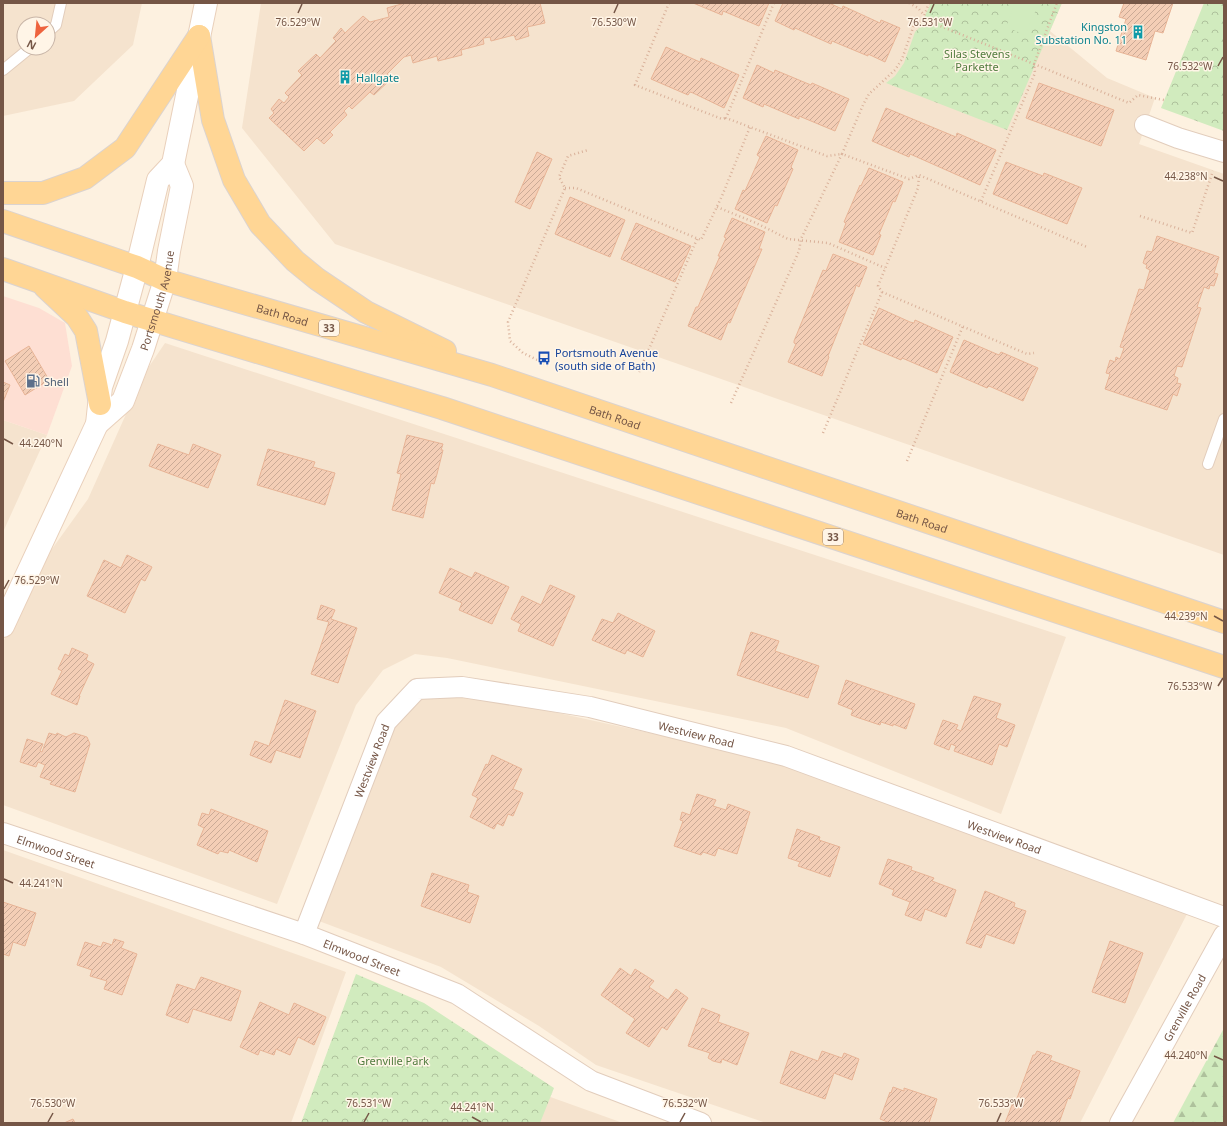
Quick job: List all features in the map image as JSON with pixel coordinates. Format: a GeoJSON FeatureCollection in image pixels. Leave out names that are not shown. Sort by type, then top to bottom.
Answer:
{"type":"FeatureCollection","features":[{"type":"Feature","properties":{"kind":"main road"},"geometry":{"type":"LineString","coordinates":[[173,164],[206,3]]}},
{"type":"Feature","properties":{"kind":"main road"},"geometry":{"type":"LineString","coordinates":[[3,194],[43,193],[84,178],[125,148],[199,36]]}},
{"type":"Feature","properties":{"kind":"main road"},"geometry":{"type":"LineString","coordinates":[[199,36],[213,120],[234,180],[260,224],[295,261],[366,312],[492,375]]}},
{"type":"Feature","properties":{"kind":"main road","name":"Portsmouth Avenue"},"geometry":{"type":"LineString","coordinates":[[3,626],[98,414],[102,387],[125,312],[158,180],[173,164],[182,186],[169,251],[165,280],[153,320],[123,401],[98,414]]}},
{"type":"Feature","properties":{"kind":"main road","name":"Bath Road"},"geometry":{"type":"LineString","coordinates":[[3,221],[137,267],[165,280],[492,375],[1224,622]]}},
{"type":"Feature","properties":{"kind":"main road","name":"33"},"geometry":{"type":"LineString","coordinates":[[3,269],[125,312],[442,408],[1224,667]]}},
{"type":"Feature","properties":{"kind":"main road"},"geometry":{"type":"LineString","coordinates":[[38,281],[77,316],[86,331],[98,414]]}},
{"type":"Feature","properties":{"kind":"street"},"geometry":{"type":"LineString","coordinates":[[1145,125],[1178,138],[1222,152]]}},
{"type":"Feature","properties":{"kind":"street","name":"Westview Road"},"geometry":{"type":"LineString","coordinates":[[304,934],[386,722],[417,689],[462,687],[590,707],[786,756],[1224,917]]}},
{"type":"Feature","properties":{"kind":"street","name":"Elmwood Street"},"geometry":{"type":"LineString","coordinates":[[3,833],[304,934],[457,994],[591,1081],[701,1123]]}},
{"type":"Feature","properties":{"kind":"street","name":"Grenville Road"},"geometry":{"type":"LineString","coordinates":[[1120,1123],[1224,935]]}},
{"type":"Feature","properties":{"kind":"lane"},"geometry":{"type":"LineString","coordinates":[[56,25],[61,3]]}},
{"type":"Feature","properties":{"kind":"lane"},"geometry":{"type":"LineString","coordinates":[[3,70],[20,56]]}},
{"type":"Feature","properties":{"kind":"lane"},"geometry":{"type":"LineString","coordinates":[[1208,464],[1224,419]]}},
{"type":"Feature","properties":{"kind":"path"},"geometry":{"type":"LineString","coordinates":[[669,3],[635,85],[722,119],[726,118],[827,156],[842,154],[909,179],[919,175],[1087,247]]}},
{"type":"Feature","properties":{"kind":"path"},"geometry":{"type":"LineString","coordinates":[[726,118],[774,3]]}},
{"type":"Feature","properties":{"kind":"path"},"geometry":{"type":"LineString","coordinates":[[909,3],[918,8],[924,16]]}},
{"type":"Feature","properties":{"kind":"path"},"geometry":{"type":"LineString","coordinates":[[731,403],[799,251],[801,239],[866,100],[869,94],[895,70],[902,59],[914,25],[922,19],[929,3]]}},
{"type":"Feature","properties":{"kind":"path"},"geometry":{"type":"LineString","coordinates":[[981,202],[1035,73],[1034,64],[1057,3]]}},
{"type":"Feature","properties":{"kind":"path"},"geometry":{"type":"LineString","coordinates":[[922,19],[1129,102],[1138,95],[1164,100]]}},
{"type":"Feature","properties":{"kind":"path"},"geometry":{"type":"LineString","coordinates":[[565,188],[576,188],[701,240],[750,127]]}},
{"type":"Feature","properties":{"kind":"path"},"geometry":{"type":"LineString","coordinates":[[565,188],[559,177],[568,156],[588,150]]}},
{"type":"Feature","properties":{"kind":"path"},"geometry":{"type":"LineString","coordinates":[[1140,216],[1192,233],[1222,152]]}},
{"type":"Feature","properties":{"kind":"path"},"geometry":{"type":"LineString","coordinates":[[919,175],[918,188],[878,286],[882,292],[1027,354],[1034,353]]}},
{"type":"Feature","properties":{"kind":"path"},"geometry":{"type":"LineString","coordinates":[[548,365],[523,353],[510,341],[508,322],[565,188]]}},
{"type":"Feature","properties":{"kind":"path"},"geometry":{"type":"LineString","coordinates":[[716,207],[756,223],[788,239],[801,239],[828,243],[885,268]]}},
{"type":"Feature","properties":{"kind":"path"},"geometry":{"type":"LineString","coordinates":[[639,372],[697,239]]}},
{"type":"Feature","properties":{"kind":"path"},"geometry":{"type":"LineString","coordinates":[[823,433],[882,292]]}},
{"type":"Feature","properties":{"kind":"path"},"geometry":{"type":"LineString","coordinates":[[907,461],[963,326]]}},
{"type":"Feature","properties":{"kind":"shaded area"},"geometry":{"type":"Polygon","coordinates":[[[3,3],[142,3],[133,45],[74,101],[3,116],[3,3]]]}},
{"type":"Feature","properties":{"kind":"shaded area"},"geometry":{"type":"Polygon","coordinates":[[[261,3],[1062,3],[1050,31],[1107,78],[1155,98],[1139,144],[1224,174],[1224,555],[335,244],[242,128],[261,3]]]}},
{"type":"Feature","properties":{"kind":"shaded area"},"geometry":{"type":"Polygon","coordinates":[[[3,296],[39,308],[65,323],[72,366],[47,435],[3,420],[3,296]]]}},
{"type":"Feature","properties":{"kind":"shaded area"},"geometry":{"type":"Polygon","coordinates":[[[165,343],[1066,637],[1001,814],[786,728],[447,658],[415,654],[383,670],[356,705],[277,904],[3,805],[3,642],[39,567],[88,499],[144,374],[165,343]]]}},
{"type":"Feature","properties":{"kind":"shaded area"},"geometry":{"type":"Polygon","coordinates":[[[3,420],[47,435],[3,532],[3,420]]]}},
{"type":"Feature","properties":{"kind":"shaded area"},"geometry":{"type":"Polygon","coordinates":[[[435,686],[823,771],[1188,912],[1080,1123],[766,1123],[596,1065],[539,1026],[441,967],[303,915],[386,711],[435,686]]]}},
{"type":"Feature","properties":{"kind":"shaded area"},"geometry":{"type":"Polygon","coordinates":[[[3,850],[346,972],[291,1123],[3,1123],[3,850]]]}},
{"type":"Feature","properties":{"kind":"shaded area"},"geometry":{"type":"Polygon","coordinates":[[[542,1094],[623,1123],[531,1123],[542,1094]]]}},
{"type":"Feature","properties":{"kind":"green space","name":"Silas Stevens Parkette"},"geometry":{"type":"Polygon","coordinates":[[[931,3],[1062,3],[1007,130],[886,83],[895,76],[904,63],[915,32],[919,28],[931,3]]]}},
{"type":"Feature","properties":{"kind":"green space"},"geometry":{"type":"Polygon","coordinates":[[[1015,3],[1039,3],[1025,35],[1006,27],[1015,3]]]}},
{"type":"Feature","properties":{"kind":"green space"},"geometry":{"type":"Polygon","coordinates":[[[1204,3],[1224,3],[1224,131],[1161,108],[1204,3]]]}},
{"type":"Feature","properties":{"kind":"green space","name":"Grenville Park"},"geometry":{"type":"Polygon","coordinates":[[[356,974],[424,1003],[554,1088],[540,1123],[301,1123],[356,974]]]}},
{"type":"Feature","properties":{"kind":"green space"},"geometry":{"type":"Polygon","coordinates":[[[1224,1028],[1224,1123],[1173,1123],[1224,1028]]]}},
{"type":"Feature","properties":{"kind":"building","name":"Hallgate"},"geometry":{"type":"Polygon","coordinates":[[[405,3],[540,3],[545,23],[527,27],[529,36],[516,40],[514,35],[491,41],[490,37],[483,38],[484,44],[461,50],[462,55],[438,61],[437,56],[413,63],[411,55],[404,57],[387,74],[391,79],[374,95],[370,92],[352,109],[349,106],[344,111],[347,115],[330,132],[333,135],[324,144],[317,138],[304,151],[269,118],[274,113],[271,109],[279,99],[284,103],[289,97],[285,93],[302,75],[298,71],[316,54],[320,58],[336,41],[333,38],[341,28],[345,33],[363,16],[370,22],[389,17],[387,8],[405,3]]]}},
{"type":"Feature","properties":{"kind":"building"},"geometry":{"type":"Polygon","coordinates":[[[693,3],[769,3],[759,26],[723,11],[722,15],[693,3]]]}},
{"type":"Feature","properties":{"kind":"building"},"geometry":{"type":"Polygon","coordinates":[[[783,3],[829,3],[842,9],[843,6],[880,23],[881,20],[900,28],[885,62],[832,41],[831,44],[775,21],[783,3]]]}},
{"type":"Feature","properties":{"kind":"building","name":"Kingston Substation No. 11"},"geometry":{"type":"Polygon","coordinates":[[[1124,3],[1173,3],[1163,33],[1155,31],[1146,60],[1116,51],[1126,19],[1119,17],[1124,3]]]}},
{"type":"Feature","properties":{"kind":"building"},"geometry":{"type":"Polygon","coordinates":[[[666,47],[700,62],[701,58],[739,75],[724,108],[693,93],[690,92],[688,95],[651,79],[666,47]]]}},
{"type":"Feature","properties":{"kind":"building"},"geometry":{"type":"Polygon","coordinates":[[[757,65],[774,73],[775,70],[811,85],[812,83],[849,99],[835,131],[799,116],[799,119],[764,104],[763,107],[743,98],[757,65]]]}},
{"type":"Feature","properties":{"kind":"building"},"geometry":{"type":"Polygon","coordinates":[[[1039,83],[1114,110],[1101,146],[1026,118],[1039,83]]]}},
{"type":"Feature","properties":{"kind":"building"},"geometry":{"type":"Polygon","coordinates":[[[886,108],[956,137],[957,133],[996,150],[980,185],[910,154],[909,157],[872,141],[886,108]]]}},
{"type":"Feature","properties":{"kind":"building"},"geometry":{"type":"Polygon","coordinates":[[[766,136],[798,150],[791,167],[793,169],[777,206],[775,205],[767,223],[735,209],[743,190],[745,191],[760,157],[757,155],[766,136]]]}},
{"type":"Feature","properties":{"kind":"building"},"geometry":{"type":"Polygon","coordinates":[[[537,152],[552,159],[530,209],[515,202],[537,152]]]}},
{"type":"Feature","properties":{"kind":"building"},"geometry":{"type":"Polygon","coordinates":[[[1006,162],[1043,176],[1044,173],[1082,188],[1067,224],[993,194],[1006,162]]]}},
{"type":"Feature","properties":{"kind":"building"},"geometry":{"type":"Polygon","coordinates":[[[869,168],[903,182],[879,234],[881,235],[873,255],[839,242],[846,223],[844,222],[869,168]]]}},
{"type":"Feature","properties":{"kind":"building"},"geometry":{"type":"Polygon","coordinates":[[[570,197],[625,220],[610,257],[555,234],[570,197]]]}},
{"type":"Feature","properties":{"kind":"building"},"geometry":{"type":"Polygon","coordinates":[[[732,218],[765,232],[759,249],[762,249],[730,323],[728,322],[721,340],[688,326],[720,256],[718,256],[726,238],[724,237],[732,218]]]}},
{"type":"Feature","properties":{"kind":"building"},"geometry":{"type":"Polygon","coordinates":[[[636,223],[691,246],[675,282],[621,259],[636,223]]]}},
{"type":"Feature","properties":{"kind":"building"},"geometry":{"type":"Polygon","coordinates":[[[1157,236],[1219,257],[1214,273],[1218,274],[1214,286],[1210,285],[1209,289],[1204,287],[1197,307],[1201,308],[1182,367],[1177,366],[1174,376],[1178,378],[1177,383],[1181,384],[1177,396],[1173,394],[1167,410],[1105,389],[1110,374],[1106,373],[1110,360],[1115,362],[1116,357],[1120,359],[1124,348],[1120,347],[1139,289],[1144,290],[1150,270],[1146,268],[1147,265],[1143,263],[1147,251],[1152,252],[1157,236]]]}},
{"type":"Feature","properties":{"kind":"building"},"geometry":{"type":"Polygon","coordinates":[[[833,254],[867,267],[859,287],[856,285],[828,356],[829,357],[822,376],[788,362],[796,344],[794,341],[823,270],[826,271],[833,254]]]}},
{"type":"Feature","properties":{"kind":"building"},"geometry":{"type":"Polygon","coordinates":[[[879,308],[910,322],[914,323],[915,320],[953,337],[937,373],[863,344],[879,308]]]}},
{"type":"Feature","properties":{"kind":"building"},"geometry":{"type":"Polygon","coordinates":[[[964,340],[999,355],[1001,352],[1038,368],[1023,401],[989,386],[987,388],[950,372],[964,340]]]}},
{"type":"Feature","properties":{"kind":"building"},"geometry":{"type":"Polygon","coordinates":[[[29,346],[49,380],[25,395],[5,361],[29,346]]]}},
{"type":"Feature","properties":{"kind":"building"},"geometry":{"type":"Polygon","coordinates":[[[3,382],[10,385],[3,402],[3,382]]]}},
{"type":"Feature","properties":{"kind":"building"},"geometry":{"type":"Polygon","coordinates":[[[407,435],[443,444],[437,474],[434,484],[431,483],[423,518],[392,510],[401,474],[397,473],[407,435]]]}},
{"type":"Feature","properties":{"kind":"building"},"geometry":{"type":"Polygon","coordinates":[[[158,444],[189,455],[193,444],[221,455],[208,488],[149,466],[158,444]]]}},
{"type":"Feature","properties":{"kind":"building"},"geometry":{"type":"Polygon","coordinates":[[[268,449],[315,462],[313,467],[335,473],[325,505],[257,485],[268,449]]]}},
{"type":"Feature","properties":{"kind":"building"},"geometry":{"type":"Polygon","coordinates":[[[127,555],[152,567],[145,581],[141,579],[125,613],[87,596],[104,560],[121,568],[127,555]]]}},
{"type":"Feature","properties":{"kind":"building"},"geometry":{"type":"Polygon","coordinates":[[[450,568],[472,578],[475,572],[509,587],[492,624],[459,610],[462,603],[439,593],[450,568]]]}},
{"type":"Feature","properties":{"kind":"building"},"geometry":{"type":"Polygon","coordinates":[[[550,585],[575,596],[553,646],[518,631],[521,624],[511,619],[522,596],[541,605],[550,585]]]}},
{"type":"Feature","properties":{"kind":"building"},"geometry":{"type":"Polygon","coordinates":[[[321,605],[335,610],[331,619],[357,628],[338,683],[311,674],[329,622],[317,619],[321,605]]]}},
{"type":"Feature","properties":{"kind":"building"},"geometry":{"type":"Polygon","coordinates":[[[618,613],[655,631],[643,657],[627,650],[625,654],[592,640],[602,619],[613,623],[618,613]]]}},
{"type":"Feature","properties":{"kind":"building"},"geometry":{"type":"Polygon","coordinates":[[[751,632],[779,641],[775,651],[819,666],[808,698],[737,675],[751,632]]]}},
{"type":"Feature","properties":{"kind":"building"},"geometry":{"type":"Polygon","coordinates":[[[72,648],[88,655],[86,660],[94,664],[79,696],[77,705],[51,694],[62,671],[58,669],[65,654],[69,656],[72,648]]]}},
{"type":"Feature","properties":{"kind":"building"},"geometry":{"type":"Polygon","coordinates":[[[846,680],[915,704],[906,729],[893,724],[893,726],[881,722],[880,725],[851,715],[853,710],[838,704],[846,680]]]}},
{"type":"Feature","properties":{"kind":"building"},"geometry":{"type":"Polygon","coordinates":[[[974,696],[1001,704],[996,718],[1015,725],[1007,747],[999,744],[992,765],[954,751],[956,746],[951,744],[949,750],[934,744],[943,720],[958,725],[956,729],[961,731],[974,696]]]}},
{"type":"Feature","properties":{"kind":"building"},"geometry":{"type":"Polygon","coordinates":[[[285,700],[316,711],[300,758],[276,750],[271,763],[250,755],[255,741],[269,746],[285,700]]]}},
{"type":"Feature","properties":{"kind":"building"},"geometry":{"type":"Polygon","coordinates":[[[49,733],[56,735],[57,733],[66,737],[74,733],[87,737],[90,744],[75,792],[50,784],[52,781],[40,777],[45,765],[38,762],[36,767],[20,762],[27,739],[43,744],[40,751],[42,752],[49,733]]]}},
{"type":"Feature","properties":{"kind":"building"},"geometry":{"type":"Polygon","coordinates":[[[492,755],[522,769],[513,789],[523,793],[513,816],[508,814],[503,826],[497,823],[494,829],[470,817],[478,798],[472,795],[486,764],[488,765],[492,755]]]}},
{"type":"Feature","properties":{"kind":"building"},"geometry":{"type":"Polygon","coordinates":[[[697,794],[716,800],[713,806],[726,810],[728,804],[750,812],[737,854],[718,848],[715,856],[703,852],[701,855],[674,846],[683,821],[680,820],[682,812],[690,815],[697,794]]]}},
{"type":"Feature","properties":{"kind":"building"},"geometry":{"type":"Polygon","coordinates":[[[211,809],[268,831],[257,862],[229,850],[228,853],[220,851],[218,854],[197,845],[204,828],[198,825],[202,813],[209,815],[211,809]]]}},
{"type":"Feature","properties":{"kind":"building"},"geometry":{"type":"Polygon","coordinates":[[[797,829],[820,837],[819,840],[840,847],[830,877],[798,866],[800,862],[788,858],[797,829]]]}},
{"type":"Feature","properties":{"kind":"building"},"geometry":{"type":"Polygon","coordinates":[[[888,859],[912,867],[911,870],[934,878],[932,881],[956,890],[946,917],[925,909],[921,921],[905,915],[910,902],[892,895],[894,890],[879,884],[888,859]]]}},
{"type":"Feature","properties":{"kind":"building"},"geometry":{"type":"Polygon","coordinates":[[[432,873],[469,885],[467,892],[479,896],[470,923],[421,906],[432,873]]]}},
{"type":"Feature","properties":{"kind":"building"},"geometry":{"type":"Polygon","coordinates":[[[985,891],[1015,903],[1014,907],[1026,911],[1014,944],[986,934],[981,948],[966,943],[985,891]]]}},
{"type":"Feature","properties":{"kind":"building"},"geometry":{"type":"Polygon","coordinates":[[[3,902],[36,913],[25,946],[13,942],[9,956],[3,954],[3,902]]]}},
{"type":"Feature","properties":{"kind":"building"},"geometry":{"type":"Polygon","coordinates":[[[114,939],[124,942],[121,948],[137,954],[122,995],[104,989],[107,981],[90,976],[92,970],[77,965],[85,942],[101,947],[103,942],[112,945],[114,939]]]}},
{"type":"Feature","properties":{"kind":"building"},"geometry":{"type":"Polygon","coordinates":[[[1110,941],[1143,953],[1125,1003],[1092,992],[1110,941]]]}},
{"type":"Feature","properties":{"kind":"building"},"geometry":{"type":"Polygon","coordinates":[[[620,968],[631,976],[635,969],[654,981],[649,987],[668,1000],[676,989],[688,998],[667,1030],[662,1027],[649,1047],[626,1033],[635,1019],[601,995],[620,968]]]}},
{"type":"Feature","properties":{"kind":"building"},"geometry":{"type":"Polygon","coordinates":[[[201,977],[241,991],[231,1021],[193,1009],[188,1023],[166,1015],[177,984],[195,990],[201,977]]]}},
{"type":"Feature","properties":{"kind":"building"},"geometry":{"type":"Polygon","coordinates":[[[260,1002],[289,1015],[294,1003],[326,1017],[314,1045],[298,1037],[290,1055],[276,1049],[274,1055],[260,1050],[258,1055],[240,1047],[260,1002]]]}},
{"type":"Feature","properties":{"kind":"building"},"geometry":{"type":"Polygon","coordinates":[[[702,1008],[720,1015],[718,1022],[749,1033],[737,1065],[722,1059],[721,1063],[713,1061],[708,1058],[710,1053],[688,1046],[702,1008]]]}},
{"type":"Feature","properties":{"kind":"building"},"geometry":{"type":"Polygon","coordinates":[[[791,1051],[818,1061],[822,1051],[842,1058],[844,1053],[859,1059],[852,1080],[834,1073],[825,1099],[780,1083],[791,1051]]]}},
{"type":"Feature","properties":{"kind":"building"},"geometry":{"type":"Polygon","coordinates":[[[1037,1051],[1052,1056],[1050,1060],[1080,1071],[1070,1099],[1068,1098],[1059,1123],[1005,1123],[1014,1100],[1016,1101],[1033,1055],[1035,1055],[1037,1051]]]}},
{"type":"Feature","properties":{"kind":"building"},"geometry":{"type":"Polygon","coordinates":[[[893,1087],[904,1091],[904,1088],[937,1099],[929,1123],[890,1123],[880,1119],[893,1087]]]}},
{"type":"Feature","properties":{"kind":"building"},"geometry":{"type":"Polygon","coordinates":[[[73,1119],[75,1123],[64,1123],[73,1119]]]}},
{"type":"Feature","properties":{"kind":"place","name":"Kingston Substation No. 11"},"geometry":{"type":"Point","coordinates":[1138,32]}},
{"type":"Feature","properties":{"kind":"place","name":"Hallgate"},"geometry":{"type":"Point","coordinates":[345,77]}},
{"type":"Feature","properties":{"kind":"place","name":"Portsmouth Avenue (south side of Bath)"},"geometry":{"type":"Point","coordinates":[544,358]}},
{"type":"Feature","properties":{"kind":"place","name":"Shell"},"geometry":{"type":"Point","coordinates":[33,381]}}]}
